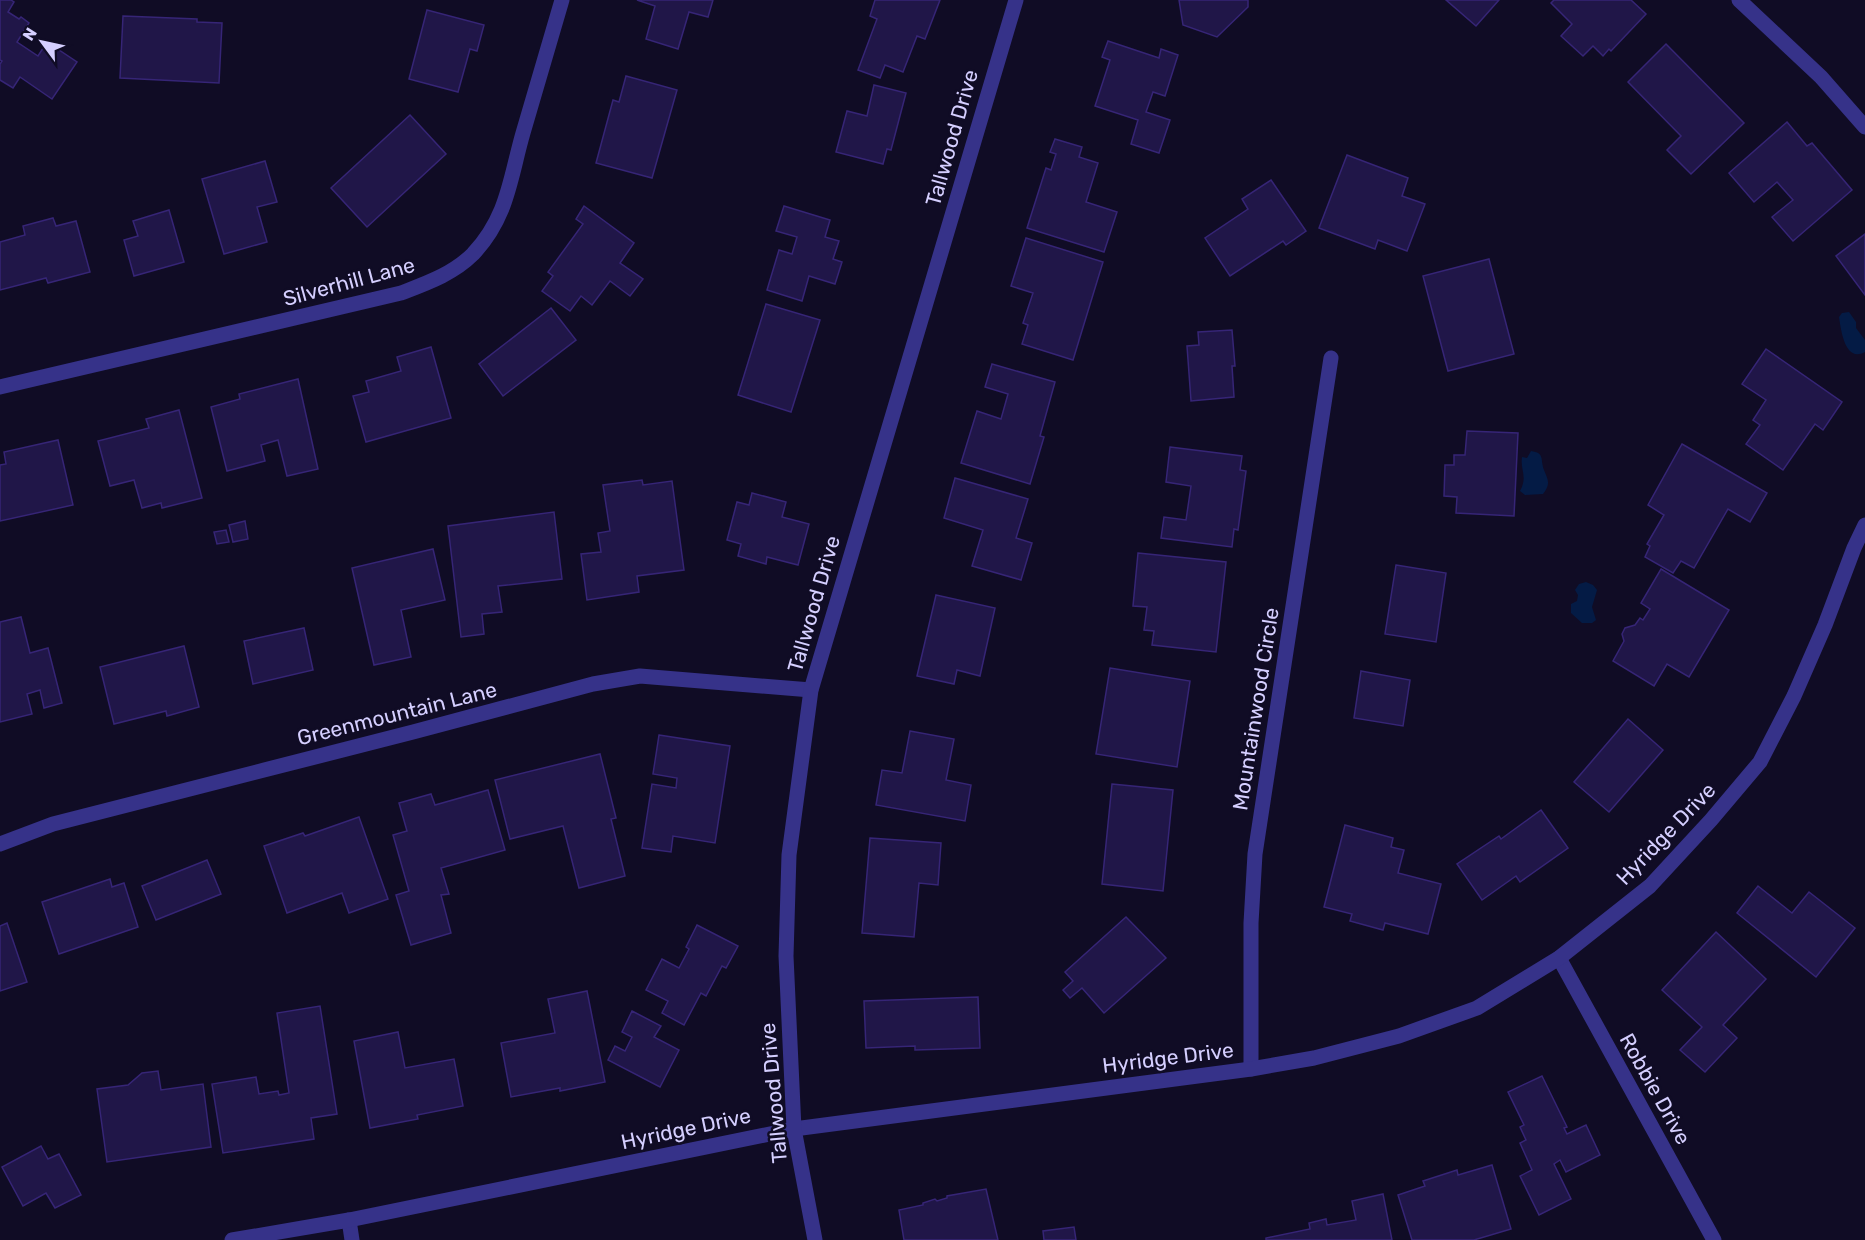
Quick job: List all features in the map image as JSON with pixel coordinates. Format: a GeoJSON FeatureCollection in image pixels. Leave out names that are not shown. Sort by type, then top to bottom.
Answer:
{"type":"FeatureCollection","features":[{"type":"Feature","properties":{"kind":"street","name":"Silverhill Lane"},"geometry":{"type":"LineString","coordinates":[[0,387],[401,293],[441,278],[472,254],[495,225],[509,194],[519,148],[562,0]]}},
{"type":"Feature","properties":{"kind":"street","name":"Tallwood Drive"},"geometry":{"type":"LineString","coordinates":[[814,1240],[794,1129],[786,956],[789,855],[811,690],[1016,0]]}},
{"type":"Feature","properties":{"kind":"street"},"geometry":{"type":"LineString","coordinates":[[1739,0],[1821,77],[1865,128]]}},
{"type":"Feature","properties":{"kind":"street","name":"Mountainwood Circle"},"geometry":{"type":"LineString","coordinates":[[1251,1069],[1251,922],[1255,854],[1330,358]]}},
{"type":"Feature","properties":{"kind":"street","name":"Hyridge Drive"},"geometry":{"type":"LineString","coordinates":[[232,1240],[349,1220],[794,1129],[1251,1069],[1314,1058],[1399,1036],[1477,1008],[1559,958],[1650,886],[1711,820],[1760,762],[1794,696],[1865,525]]}},
{"type":"Feature","properties":{"kind":"street","name":"Greenmountain Lane"},"geometry":{"type":"LineString","coordinates":[[0,844],[53,824],[603,682],[640,676],[811,690]]}},
{"type":"Feature","properties":{"kind":"street","name":"Robbie Drive"},"geometry":{"type":"LineString","coordinates":[[1559,958],[1714,1240]]}},
{"type":"Feature","properties":{"kind":"street"},"geometry":{"type":"LineString","coordinates":[[349,1220],[352,1240]]}},
{"type":"Feature","properties":{"kind":"water"},"geometry":{"type":"Polygon","coordinates":[[[1849,312],[1856,322],[1856,328],[1865,340],[1865,352],[1853,353],[1845,343],[1839,317],[1842,313],[1849,312]]]}},
{"type":"Feature","properties":{"kind":"water"},"geometry":{"type":"Polygon","coordinates":[[[1531,451],[1540,455],[1548,479],[1548,485],[1543,494],[1525,495],[1520,491],[1524,477],[1522,457],[1527,458],[1531,451]]]}},
{"type":"Feature","properties":{"kind":"water"},"geometry":{"type":"Polygon","coordinates":[[[1586,582],[1597,590],[1592,607],[1596,620],[1592,623],[1582,623],[1571,613],[1571,604],[1577,601],[1578,595],[1575,590],[1579,584],[1586,582]]]}},
{"type":"Feature","properties":{"kind":"building"},"geometry":{"type":"Polygon","coordinates":[[[0,0],[14,2],[8,12],[29,23],[17,42],[38,56],[47,42],[77,62],[52,99],[20,77],[13,88],[0,80],[2,61],[0,60],[0,0]]]}},
{"type":"Feature","properties":{"kind":"building"},"geometry":{"type":"Polygon","coordinates":[[[637,0],[713,0],[708,17],[689,12],[678,49],[646,39],[655,6],[637,0]]]}},
{"type":"Feature","properties":{"kind":"building"},"geometry":{"type":"Polygon","coordinates":[[[875,0],[940,0],[925,39],[917,36],[903,72],[885,65],[880,78],[858,70],[877,19],[870,16],[875,0]]]}},
{"type":"Feature","properties":{"kind":"building"},"geometry":{"type":"Polygon","coordinates":[[[1179,0],[1248,0],[1248,7],[1217,37],[1183,25],[1179,0]]]}},
{"type":"Feature","properties":{"kind":"building"},"geometry":{"type":"Polygon","coordinates":[[[1446,0],[1499,0],[1476,26],[1446,0]]]}},
{"type":"Feature","properties":{"kind":"building"},"geometry":{"type":"Polygon","coordinates":[[[1554,0],[1631,0],[1646,14],[1611,51],[1609,49],[1603,56],[1593,46],[1583,56],[1561,36],[1572,24],[1551,3],[1554,0]]]}},
{"type":"Feature","properties":{"kind":"building"},"geometry":{"type":"Polygon","coordinates":[[[427,10],[484,25],[477,51],[470,49],[458,92],[409,79],[427,10]]]}},
{"type":"Feature","properties":{"kind":"building"},"geometry":{"type":"Polygon","coordinates":[[[123,16],[197,19],[197,22],[222,23],[219,83],[120,78],[123,16]]]}},
{"type":"Feature","properties":{"kind":"building"},"geometry":{"type":"Polygon","coordinates":[[[1108,41],[1159,58],[1161,49],[1178,55],[1165,96],[1153,92],[1146,112],[1170,120],[1159,153],[1131,144],[1138,120],[1095,106],[1110,60],[1102,57],[1108,41]]]}},
{"type":"Feature","properties":{"kind":"building"},"geometry":{"type":"Polygon","coordinates":[[[1666,44],[1744,123],[1691,174],[1667,150],[1681,136],[1628,82],[1666,44]]]}},
{"type":"Feature","properties":{"kind":"building"},"geometry":{"type":"Polygon","coordinates":[[[626,76],[677,90],[652,178],[596,163],[613,100],[619,102],[626,76]]]}},
{"type":"Feature","properties":{"kind":"building"},"geometry":{"type":"Polygon","coordinates":[[[874,85],[906,93],[891,150],[887,149],[883,164],[836,152],[847,111],[867,116],[874,85]]]}},
{"type":"Feature","properties":{"kind":"building"},"geometry":{"type":"Polygon","coordinates":[[[410,115],[446,154],[367,227],[331,188],[410,115]]]}},
{"type":"Feature","properties":{"kind":"building"},"geometry":{"type":"Polygon","coordinates":[[[1787,122],[1807,146],[1812,143],[1852,190],[1793,241],[1772,217],[1793,200],[1777,182],[1754,202],[1729,173],[1787,122]]]}},
{"type":"Feature","properties":{"kind":"building"},"geometry":{"type":"Polygon","coordinates":[[[1055,139],[1082,147],[1079,157],[1098,163],[1086,202],[1117,212],[1104,252],[1027,228],[1046,168],[1051,170],[1056,154],[1050,152],[1055,139]]]}},
{"type":"Feature","properties":{"kind":"building"},"geometry":{"type":"Polygon","coordinates":[[[1347,155],[1408,178],[1402,196],[1425,204],[1407,251],[1378,240],[1375,249],[1319,228],[1347,155]]]}},
{"type":"Feature","properties":{"kind":"building"},"geometry":{"type":"Polygon","coordinates":[[[265,161],[277,202],[257,207],[267,242],[224,254],[202,179],[265,161]]]}},
{"type":"Feature","properties":{"kind":"building"},"geometry":{"type":"Polygon","coordinates":[[[1271,180],[1306,231],[1286,245],[1283,241],[1230,276],[1205,238],[1248,209],[1242,199],[1271,180]]]}},
{"type":"Feature","properties":{"kind":"building"},"geometry":{"type":"Polygon","coordinates":[[[584,206],[634,243],[620,263],[643,279],[630,296],[610,281],[592,305],[581,296],[570,311],[542,291],[553,276],[548,272],[583,224],[576,219],[584,206]]]}},
{"type":"Feature","properties":{"kind":"building"},"geometry":{"type":"Polygon","coordinates":[[[784,206],[830,220],[825,237],[839,241],[833,259],[842,262],[835,284],[809,276],[802,301],[767,290],[779,250],[792,254],[797,237],[776,231],[784,206]]]}},
{"type":"Feature","properties":{"kind":"building"},"geometry":{"type":"Polygon","coordinates":[[[169,210],[184,262],[134,276],[124,240],[138,236],[133,221],[169,210]]]}},
{"type":"Feature","properties":{"kind":"building"},"geometry":{"type":"Polygon","coordinates":[[[53,218],[56,226],[76,221],[90,272],[48,283],[46,278],[0,290],[0,242],[25,235],[23,226],[53,218]]]}},
{"type":"Feature","properties":{"kind":"building"},"geometry":{"type":"Polygon","coordinates":[[[1865,234],[1865,295],[1836,256],[1865,234]]]}},
{"type":"Feature","properties":{"kind":"building"},"geometry":{"type":"Polygon","coordinates":[[[1026,238],[1103,262],[1073,360],[1022,344],[1028,325],[1023,323],[1033,293],[1011,286],[1026,238]]]}},
{"type":"Feature","properties":{"kind":"building"},"geometry":{"type":"Polygon","coordinates":[[[1489,259],[1514,354],[1448,371],[1423,276],[1489,259]]]}},
{"type":"Feature","properties":{"kind":"building"},"geometry":{"type":"Polygon","coordinates":[[[766,304],[820,320],[791,412],[738,395],[766,304]]]}},
{"type":"Feature","properties":{"kind":"building"},"geometry":{"type":"Polygon","coordinates":[[[551,308],[576,340],[503,396],[479,364],[551,308]]]}},
{"type":"Feature","properties":{"kind":"building"},"geometry":{"type":"Polygon","coordinates":[[[1232,330],[1235,366],[1232,366],[1234,397],[1191,401],[1187,346],[1199,345],[1198,332],[1232,330]]]}},
{"type":"Feature","properties":{"kind":"building"},"geometry":{"type":"Polygon","coordinates":[[[431,347],[451,418],[366,442],[353,396],[369,392],[366,381],[401,371],[397,357],[431,347]]]}},
{"type":"Feature","properties":{"kind":"building"},"geometry":{"type":"Polygon","coordinates":[[[1766,349],[1842,402],[1823,430],[1815,424],[1783,470],[1746,444],[1760,425],[1753,420],[1766,400],[1742,384],[1766,349]]]}},
{"type":"Feature","properties":{"kind":"building"},"geometry":{"type":"Polygon","coordinates":[[[992,364],[1055,382],[1040,436],[1044,437],[1030,484],[961,463],[977,411],[1001,419],[1008,394],[985,387],[992,364]]]}},
{"type":"Feature","properties":{"kind":"building"},"geometry":{"type":"Polygon","coordinates":[[[298,379],[318,469],[287,476],[278,440],[261,445],[265,461],[227,471],[211,407],[240,399],[239,394],[298,379]]]}},
{"type":"Feature","properties":{"kind":"building"},"geometry":{"type":"Polygon","coordinates":[[[179,410],[202,498],[162,508],[161,503],[142,508],[134,480],[110,486],[98,441],[149,428],[146,419],[179,410]]]}},
{"type":"Feature","properties":{"kind":"building"},"geometry":{"type":"Polygon","coordinates":[[[1467,431],[1518,433],[1514,516],[1456,513],[1457,497],[1444,496],[1445,465],[1454,465],[1454,455],[1465,455],[1467,431]]]}},
{"type":"Feature","properties":{"kind":"building"},"geometry":{"type":"Polygon","coordinates":[[[58,440],[73,505],[0,521],[0,465],[6,464],[4,452],[58,440]]]}},
{"type":"Feature","properties":{"kind":"building"},"geometry":{"type":"Polygon","coordinates":[[[1682,444],[1767,493],[1750,522],[1728,509],[1694,568],[1681,561],[1673,573],[1645,557],[1650,546],[1647,544],[1664,515],[1648,505],[1682,444]]]}},
{"type":"Feature","properties":{"kind":"building"},"geometry":{"type":"Polygon","coordinates":[[[1170,447],[1242,456],[1240,470],[1246,471],[1238,530],[1234,529],[1232,547],[1161,538],[1164,517],[1186,520],[1191,486],[1166,482],[1170,447]]]}},
{"type":"Feature","properties":{"kind":"building"},"geometry":{"type":"Polygon","coordinates":[[[955,478],[1028,499],[1016,538],[1032,543],[1021,580],[972,566],[983,530],[944,518],[955,478]]]}},
{"type":"Feature","properties":{"kind":"building"},"geometry":{"type":"Polygon","coordinates":[[[642,480],[643,485],[672,481],[684,570],[637,576],[639,592],[587,600],[581,554],[601,552],[598,533],[610,531],[603,485],[642,480]]]}},
{"type":"Feature","properties":{"kind":"building"},"geometry":{"type":"Polygon","coordinates":[[[752,493],[786,502],[782,517],[809,524],[798,565],[767,557],[766,564],[738,556],[741,544],[727,540],[737,502],[749,505],[752,493]]]}},
{"type":"Feature","properties":{"kind":"building"},"geometry":{"type":"Polygon","coordinates":[[[554,512],[562,579],[498,586],[502,612],[482,614],[484,634],[461,637],[448,526],[554,512]]]}},
{"type":"Feature","properties":{"kind":"building"},"geometry":{"type":"Polygon","coordinates":[[[245,521],[248,539],[233,542],[229,525],[245,521]]]}},
{"type":"Feature","properties":{"kind":"building"},"geometry":{"type":"Polygon","coordinates":[[[226,530],[229,542],[217,544],[214,532],[226,530]]]}},
{"type":"Feature","properties":{"kind":"building"},"geometry":{"type":"Polygon","coordinates":[[[433,549],[445,600],[401,610],[411,657],[374,665],[352,568],[433,549]]]}},
{"type":"Feature","properties":{"kind":"building"},"geometry":{"type":"Polygon","coordinates":[[[1138,553],[1226,562],[1216,652],[1152,645],[1154,631],[1144,630],[1147,607],[1133,606],[1138,553]]]}},
{"type":"Feature","properties":{"kind":"building"},"geometry":{"type":"Polygon","coordinates":[[[1396,565],[1446,573],[1436,642],[1385,634],[1396,565]]]}},
{"type":"Feature","properties":{"kind":"building"},"geometry":{"type":"Polygon","coordinates":[[[1661,569],[1729,610],[1689,677],[1667,664],[1654,686],[1613,661],[1624,641],[1622,634],[1625,628],[1635,625],[1640,618],[1643,620],[1650,609],[1641,603],[1661,569]]]}},
{"type":"Feature","properties":{"kind":"building"},"geometry":{"type":"Polygon","coordinates":[[[936,595],[995,608],[980,676],[957,670],[954,684],[917,676],[936,595]]]}},
{"type":"Feature","properties":{"kind":"building"},"geometry":{"type":"Polygon","coordinates":[[[21,617],[30,653],[48,648],[62,703],[44,708],[40,690],[27,694],[32,714],[0,722],[0,622],[21,617]]]}},
{"type":"Feature","properties":{"kind":"building"},"geometry":{"type":"Polygon","coordinates":[[[304,628],[313,670],[253,684],[244,641],[304,628]]]}},
{"type":"Feature","properties":{"kind":"building"},"geometry":{"type":"Polygon","coordinates":[[[184,646],[199,707],[167,716],[166,711],[114,724],[100,667],[184,646]]]}},
{"type":"Feature","properties":{"kind":"building"},"geometry":{"type":"Polygon","coordinates":[[[1110,668],[1190,681],[1177,767],[1096,754],[1110,668]]]}},
{"type":"Feature","properties":{"kind":"building"},"geometry":{"type":"Polygon","coordinates":[[[1361,671],[1410,680],[1403,726],[1354,718],[1361,671]]]}},
{"type":"Feature","properties":{"kind":"building"},"geometry":{"type":"Polygon","coordinates":[[[1628,719],[1663,750],[1609,812],[1574,782],[1628,719]]]}},
{"type":"Feature","properties":{"kind":"building"},"geometry":{"type":"Polygon","coordinates":[[[910,731],[954,739],[946,780],[971,785],[965,821],[876,805],[882,770],[902,773],[910,731]]]}},
{"type":"Feature","properties":{"kind":"building"},"geometry":{"type":"Polygon","coordinates":[[[659,735],[730,746],[715,843],[673,836],[671,852],[642,848],[652,784],[676,788],[677,778],[653,774],[659,735]]]}},
{"type":"Feature","properties":{"kind":"building"},"geometry":{"type":"Polygon","coordinates":[[[600,754],[616,818],[611,819],[625,876],[579,888],[563,826],[510,839],[495,780],[600,754]]]}},
{"type":"Feature","properties":{"kind":"building"},"geometry":{"type":"Polygon","coordinates":[[[1112,784],[1173,790],[1163,891],[1102,884],[1112,784]]]}},
{"type":"Feature","properties":{"kind":"building"},"geometry":{"type":"Polygon","coordinates":[[[488,790],[505,850],[441,868],[449,894],[441,895],[451,933],[411,945],[396,895],[409,891],[393,835],[407,831],[399,803],[431,794],[435,805],[488,790]]]}},
{"type":"Feature","properties":{"kind":"building"},"geometry":{"type":"Polygon","coordinates":[[[1541,810],[1568,848],[1520,882],[1516,876],[1482,900],[1457,864],[1499,836],[1501,839],[1541,810]]]}},
{"type":"Feature","properties":{"kind":"building"},"geometry":{"type":"Polygon","coordinates":[[[359,817],[388,899],[349,913],[342,893],[287,913],[264,846],[303,833],[305,836],[359,817]]]}},
{"type":"Feature","properties":{"kind":"building"},"geometry":{"type":"Polygon","coordinates":[[[1345,825],[1393,838],[1391,847],[1404,850],[1398,873],[1441,884],[1428,934],[1385,923],[1383,930],[1350,921],[1352,914],[1324,907],[1345,825]]]}},
{"type":"Feature","properties":{"kind":"building"},"geometry":{"type":"Polygon","coordinates":[[[870,838],[941,843],[938,885],[919,883],[914,937],[862,933],[870,838]]]}},
{"type":"Feature","properties":{"kind":"building"},"geometry":{"type":"Polygon","coordinates":[[[207,860],[221,894],[156,920],[142,886],[207,860]]]}},
{"type":"Feature","properties":{"kind":"building"},"geometry":{"type":"Polygon","coordinates":[[[110,879],[112,887],[124,883],[138,927],[59,954],[42,902],[110,879]]]}},
{"type":"Feature","properties":{"kind":"building"},"geometry":{"type":"Polygon","coordinates":[[[1758,886],[1792,913],[1809,892],[1855,928],[1816,977],[1737,913],[1758,886]]]}},
{"type":"Feature","properties":{"kind":"building"},"geometry":{"type":"Polygon","coordinates":[[[1126,917],[1166,958],[1104,1013],[1082,988],[1070,998],[1063,990],[1073,981],[1065,972],[1126,917]]]}},
{"type":"Feature","properties":{"kind":"building"},"geometry":{"type":"Polygon","coordinates":[[[7,923],[27,982],[0,991],[0,926],[7,923]]]}},
{"type":"Feature","properties":{"kind":"building"},"geometry":{"type":"Polygon","coordinates":[[[697,925],[738,946],[726,968],[722,966],[706,996],[701,993],[684,1025],[662,1013],[668,1001],[646,990],[662,959],[679,968],[689,949],[686,947],[697,925]]]}},
{"type":"Feature","properties":{"kind":"building"},"geometry":{"type":"Polygon","coordinates":[[[1716,932],[1766,979],[1723,1025],[1737,1038],[1705,1072],[1680,1050],[1702,1027],[1662,990],[1716,932]]]}},
{"type":"Feature","properties":{"kind":"building"},"geometry":{"type":"Polygon","coordinates":[[[587,991],[605,1082],[511,1097],[501,1043],[555,1033],[548,999],[587,991]]]}},
{"type":"Feature","properties":{"kind":"building"},"geometry":{"type":"Polygon","coordinates":[[[978,997],[980,1048],[915,1050],[915,1046],[866,1048],[864,1001],[978,997]]]}},
{"type":"Feature","properties":{"kind":"building"},"geometry":{"type":"Polygon","coordinates":[[[320,1006],[337,1114],[311,1118],[314,1139],[223,1153],[212,1084],[256,1077],[259,1094],[278,1091],[279,1095],[289,1093],[277,1013],[320,1006]]]}},
{"type":"Feature","properties":{"kind":"building"},"geometry":{"type":"Polygon","coordinates":[[[632,1011],[661,1026],[654,1037],[679,1050],[660,1087],[608,1060],[615,1046],[625,1051],[632,1037],[622,1032],[632,1011]]]}},
{"type":"Feature","properties":{"kind":"building"},"geometry":{"type":"Polygon","coordinates":[[[398,1032],[405,1068],[454,1059],[463,1106],[417,1115],[418,1119],[370,1128],[354,1041],[398,1032]]]}},
{"type":"Feature","properties":{"kind":"building"},"geometry":{"type":"Polygon","coordinates":[[[158,1071],[161,1090],[203,1084],[211,1147],[107,1162],[97,1089],[128,1085],[142,1073],[158,1071]]]}},
{"type":"Feature","properties":{"kind":"building"},"geometry":{"type":"Polygon","coordinates":[[[1542,1076],[1567,1127],[1564,1128],[1567,1134],[1586,1125],[1600,1155],[1566,1172],[1560,1160],[1554,1164],[1571,1199],[1539,1215],[1520,1176],[1532,1170],[1520,1143],[1526,1140],[1520,1127],[1524,1125],[1508,1092],[1542,1076]]]}},
{"type":"Feature","properties":{"kind":"building"},"geometry":{"type":"Polygon","coordinates":[[[41,1146],[48,1159],[59,1154],[81,1195],[55,1208],[46,1193],[23,1206],[2,1167],[41,1146]]]}},
{"type":"Feature","properties":{"kind":"building"},"geometry":{"type":"Polygon","coordinates":[[[1492,1165],[1511,1229],[1474,1240],[1412,1240],[1398,1195],[1425,1186],[1423,1181],[1457,1170],[1458,1175],[1492,1165]]]}},
{"type":"Feature","properties":{"kind":"building"},"geometry":{"type":"Polygon","coordinates":[[[986,1189],[998,1240],[904,1240],[899,1210],[923,1205],[935,1199],[937,1201],[947,1196],[986,1189]]]}},
{"type":"Feature","properties":{"kind":"building"},"geometry":{"type":"Polygon","coordinates":[[[1383,1194],[1392,1240],[1266,1240],[1266,1238],[1310,1229],[1309,1223],[1326,1219],[1327,1225],[1356,1220],[1352,1201],[1383,1194]]]}},
{"type":"Feature","properties":{"kind":"building"},"geometry":{"type":"Polygon","coordinates":[[[1074,1227],[1076,1240],[1044,1240],[1043,1231],[1074,1227]]]}}]}
